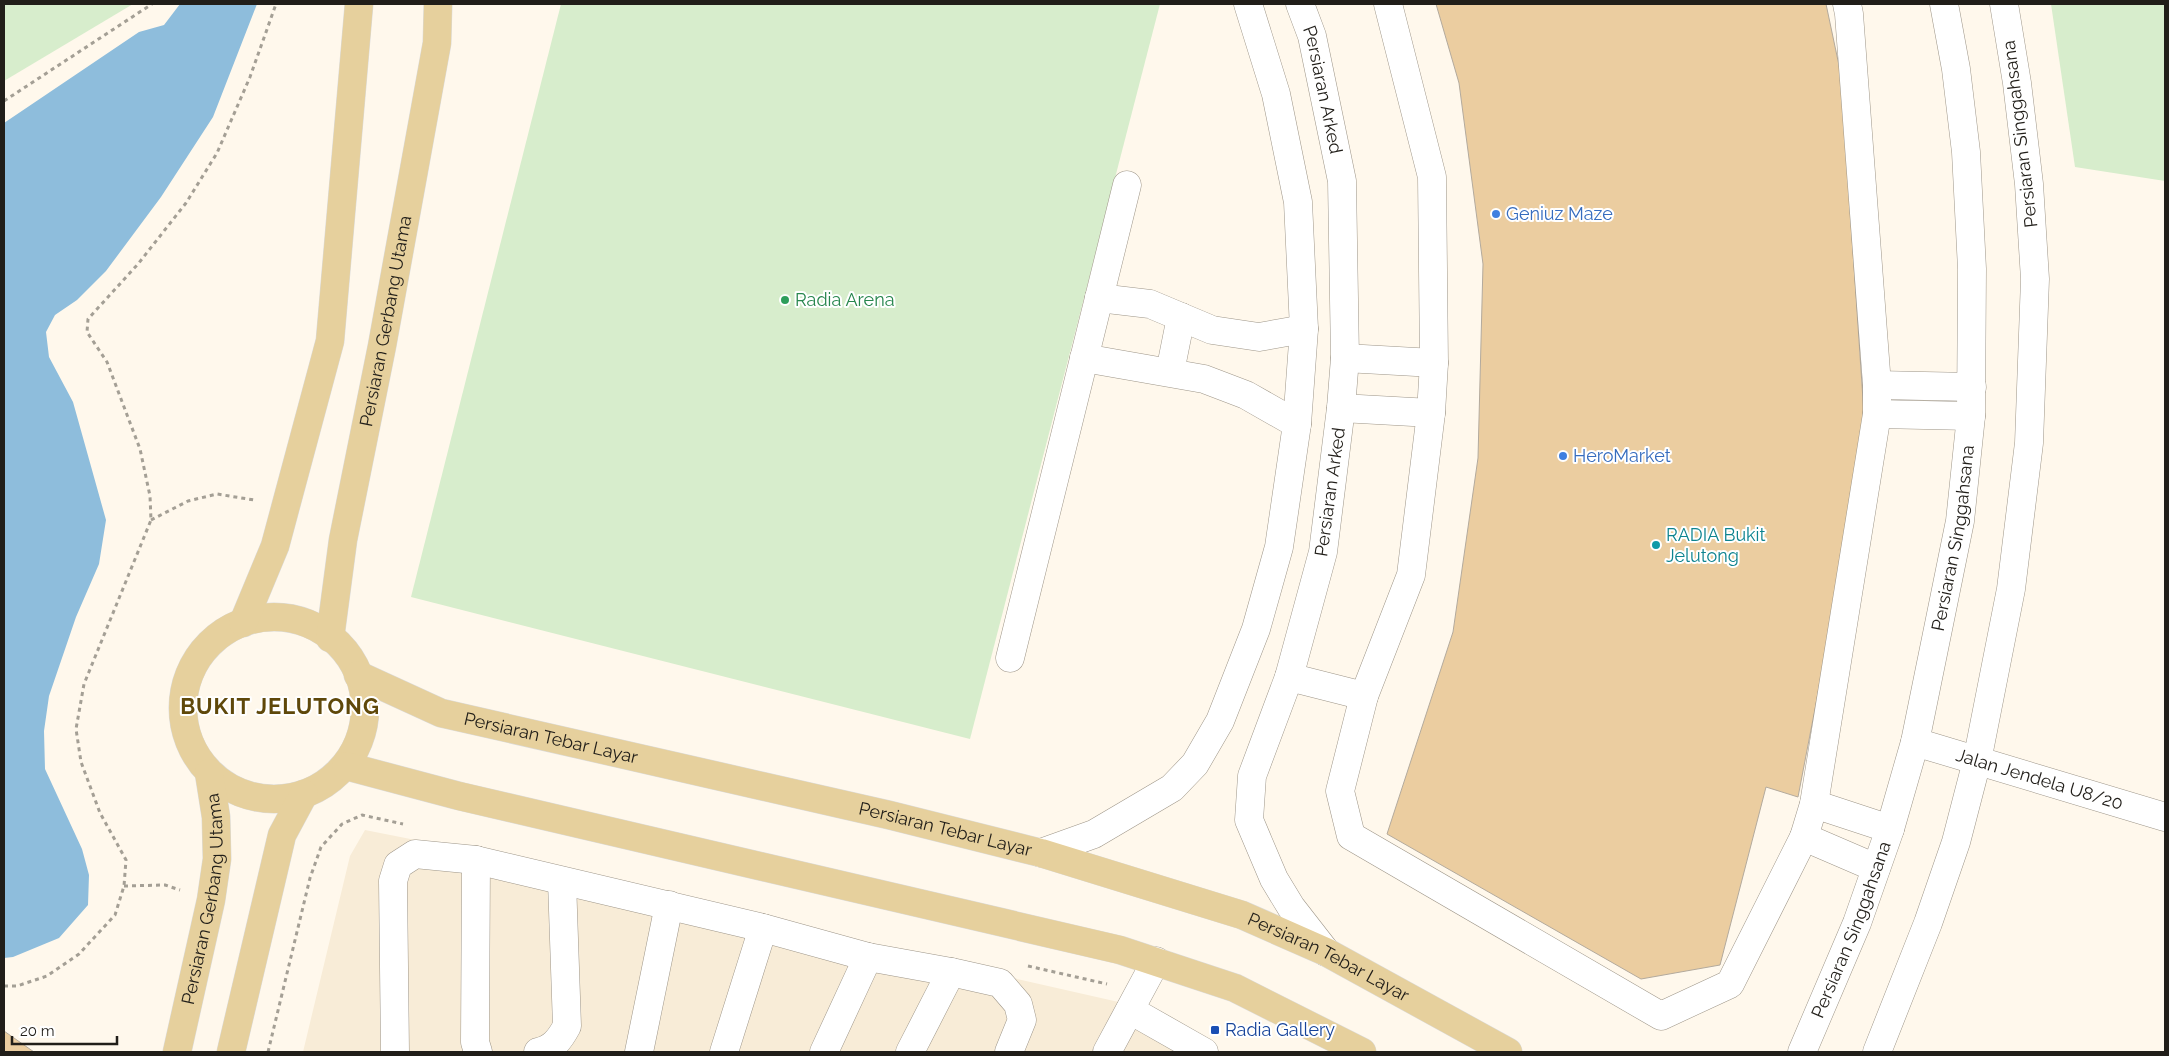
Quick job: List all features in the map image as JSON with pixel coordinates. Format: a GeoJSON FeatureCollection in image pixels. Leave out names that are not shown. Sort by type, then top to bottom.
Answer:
{"type":"FeatureCollection","features":[{"type":"Feature","properties":{"kind":"main road"},"geometry":{"type":"LineString","coordinates":[[243,623],[275,546],[330,341],[359,4]]}},
{"type":"Feature","properties":{"kind":"main road","name":"Persiaran Gerbang Utama"},"geometry":{"type":"LineString","coordinates":[[330,638],[343,540],[384,336],[437,43],[438,4]]}},
{"type":"Feature","properties":{"kind":"main road","name":"Persiaran Gerbang Utama"},"geometry":{"type":"LineString","coordinates":[[279,617],[320,629],[343,649],[358,675],[364,705],[360,735],[346,766],[327,782],[304,794],[279,799],[253,798],[230,788],[209,773],[193,750],[184,724],[184,695],[192,668],[208,644],[231,627],[243,623],[257,618],[279,617]]}},
{"type":"Feature","properties":{"kind":"main road","name":"Persiaran Tebar Layar"},"geometry":{"type":"LineString","coordinates":[[358,675],[441,713],[1041,853],[1242,915],[1326,952],[1508,1052]]}},
{"type":"Feature","properties":{"kind":"main road"},"geometry":{"type":"LineString","coordinates":[[346,766],[469,798],[1110,947],[1156,960],[1234,988],[1362,1052]]}},
{"type":"Feature","properties":{"kind":"main road","name":"Persiaran Gerbang Utama"},"geometry":{"type":"LineString","coordinates":[[177,1052],[212,900],[216,858],[216,817],[209,773]]}},
{"type":"Feature","properties":{"kind":"main road"},"geometry":{"type":"LineString","coordinates":[[231,1052],[282,835],[304,794]]}},
{"type":"Feature","properties":{"kind":"street"},"geometry":{"type":"LineString","coordinates":[[1041,853],[1094,834],[1172,788],[1195,764],[1220,721],[1256,629],[1279,547],[1297,424],[1304,329],[1298,202],[1276,94],[1248,4]]}},
{"type":"Feature","properties":{"kind":"street","name":"Persiaran Arked"},"geometry":{"type":"LineString","coordinates":[[1300,4],[1312,36],[1342,181],[1345,358],[1341,408],[1323,552],[1289,677],[1252,776],[1249,820],[1278,886],[1291,907],[1326,952]]}},
{"type":"Feature","properties":{"kind":"street"},"geometry":{"type":"LineString","coordinates":[[1388,4],[1432,177],[1434,363],[1431,413],[1411,575],[1364,696],[1340,791],[1351,836],[1661,1016],[1730,984],[1804,837],[1814,804],[1877,414],[1877,385],[1847,4]]}},
{"type":"Feature","properties":{"kind":"street","name":"Persiaran Singgahsana"},"geometry":{"type":"LineString","coordinates":[[1802,1052],[1857,923],[1890,828],[1915,742],[1960,520],[1971,416],[1972,269],[1966,152],[1956,69],[1944,4]]}},
{"type":"Feature","properties":{"kind":"street","name":"Persiaran Singgahsana"},"geometry":{"type":"LineString","coordinates":[[1877,1052],[1928,923],[1956,842],[1977,761],[2011,589],[2030,434],[2035,279],[2029,184],[2017,83],[2004,4]]}},
{"type":"Feature","properties":{"kind":"street"},"geometry":{"type":"LineString","coordinates":[[1010,658],[1127,186]]}},
{"type":"Feature","properties":{"kind":"street"},"geometry":{"type":"LineString","coordinates":[[1099,298],[1150,304],[1212,330],[1259,337],[1304,329]]}},
{"type":"Feature","properties":{"kind":"street"},"geometry":{"type":"LineString","coordinates":[[1170,372],[1181,317]]}},
{"type":"Feature","properties":{"kind":"street"},"geometry":{"type":"LineString","coordinates":[[1084,358],[1204,379],[1246,395],[1297,424]]}},
{"type":"Feature","properties":{"kind":"street"},"geometry":{"type":"LineString","coordinates":[[1345,358],[1434,363]]}},
{"type":"Feature","properties":{"kind":"street"},"geometry":{"type":"LineString","coordinates":[[1877,385],[1972,387]]}},
{"type":"Feature","properties":{"kind":"street"},"geometry":{"type":"LineString","coordinates":[[1341,408],[1431,413]]}},
{"type":"Feature","properties":{"kind":"street"},"geometry":{"type":"LineString","coordinates":[[1877,414],[1971,416]]}},
{"type":"Feature","properties":{"kind":"street"},"geometry":{"type":"LineString","coordinates":[[1289,677],[1364,696]]}},
{"type":"Feature","properties":{"kind":"street","name":"Jalan Jendela U8/20"},"geometry":{"type":"LineString","coordinates":[[1915,742],[2165,817]]}},
{"type":"Feature","properties":{"kind":"street"},"geometry":{"type":"LineString","coordinates":[[1814,804],[1890,828]]}},
{"type":"Feature","properties":{"kind":"street"},"geometry":{"type":"LineString","coordinates":[[1804,837],[1876,868]]}},
{"type":"Feature","properties":{"kind":"street"},"geometry":{"type":"LineString","coordinates":[[395,1052],[392,882],[398,865],[415,854],[476,860],[764,928],[868,957],[1000,983],[1018,1004],[1022,1020],[1009,1052]]}},
{"type":"Feature","properties":{"kind":"street"},"geometry":{"type":"LineString","coordinates":[[476,860],[475,1042],[478,1052]]}},
{"type":"Feature","properties":{"kind":"street"},"geometry":{"type":"LineString","coordinates":[[538,1052],[544,1051],[558,1042],[567,1026],[562,881]]}},
{"type":"Feature","properties":{"kind":"street"},"geometry":{"type":"LineString","coordinates":[[639,1052],[669,906]]}},
{"type":"Feature","properties":{"kind":"street"},"geometry":{"type":"LineString","coordinates":[[724,1052],[764,928]]}},
{"type":"Feature","properties":{"kind":"street"},"geometry":{"type":"LineString","coordinates":[[824,1052],[868,957]]}},
{"type":"Feature","properties":{"kind":"street"},"geometry":{"type":"LineString","coordinates":[[1107,1052],[1156,960]]}},
{"type":"Feature","properties":{"kind":"street"},"geometry":{"type":"LineString","coordinates":[[910,1052],[951,972]]}},
{"type":"Feature","properties":{"kind":"street"},"geometry":{"type":"LineString","coordinates":[[1130,1010],[1204,1052]]}},
{"type":"Feature","properties":{"kind":"path"},"geometry":{"type":"LineString","coordinates":[[4,101],[152,4]]}},
{"type":"Feature","properties":{"kind":"path"},"geometry":{"type":"LineString","coordinates":[[4,986],[17,986],[47,976],[79,954],[115,915],[124,886],[126,860],[100,813],[81,762],[76,729],[84,684],[151,520],[150,496],[140,449],[108,362],[87,332],[88,319],[138,264],[186,203],[217,153],[250,77],[276,4]]}},
{"type":"Feature","properties":{"kind":"path"},"geometry":{"type":"LineString","coordinates":[[151,520],[188,501],[218,494],[285,509]]}},
{"type":"Feature","properties":{"kind":"path"},"geometry":{"type":"LineString","coordinates":[[124,886],[165,885],[212,900]]}},
{"type":"Feature","properties":{"kind":"shaded area"},"geometry":{"type":"Polygon","coordinates":[[[365,830],[511,859],[855,942],[1123,1003],[1210,1052],[303,1052],[350,856],[365,830]]]}},
{"type":"Feature","properties":{"kind":"green space"},"geometry":{"type":"Polygon","coordinates":[[[4,4],[133,4],[4,81],[4,4]]]}},
{"type":"Feature","properties":{"kind":"green space","name":"Radia Arena"},"geometry":{"type":"Polygon","coordinates":[[[561,4],[1160,4],[970,739],[411,597],[561,4]]]}},
{"type":"Feature","properties":{"kind":"green space"},"geometry":{"type":"Polygon","coordinates":[[[2051,4],[2165,4],[2165,181],[2075,167],[2051,4]]]}},
{"type":"Feature","properties":{"kind":"water"},"geometry":{"type":"Polygon","coordinates":[[[180,4],[257,4],[213,117],[161,197],[106,271],[77,300],[55,315],[46,332],[49,357],[73,402],[106,520],[99,564],[76,617],[49,696],[44,731],[45,769],[82,849],[89,875],[88,905],[59,938],[13,957],[4,958],[4,123],[139,32],[164,25],[180,4]]]}},
{"type":"Feature","properties":{"kind":"building","name":"RADIA Bukit Jelutong"},"geometry":{"type":"Polygon","coordinates":[[[1436,4],[1826,4],[1841,75],[1866,444],[1798,797],[1766,787],[1720,965],[1641,979],[1387,834],[1453,632],[1478,458],[1483,264],[1459,83],[1436,4]]]}},
{"type":"Feature","properties":{"kind":"building"},"geometry":{"type":"Polygon","coordinates":[[[4,1031],[34,1052],[4,1052],[4,1031]]]}},
{"type":"Feature","properties":{"kind":"place","name":"Geniuz Maze"},"geometry":{"type":"Point","coordinates":[1496,214]}},
{"type":"Feature","properties":{"kind":"place","name":"Radia Arena"},"geometry":{"type":"Point","coordinates":[785,300]}},
{"type":"Feature","properties":{"kind":"place","name":"HeroMarket"},"geometry":{"type":"Point","coordinates":[1563,456]}},
{"type":"Feature","properties":{"kind":"place","name":"RADIA Bukit Jelutong"},"geometry":{"type":"Point","coordinates":[1656,545]}},
{"type":"Feature","properties":{"kind":"place","name":"Radia Gallery"},"geometry":{"type":"Point","coordinates":[1215,1030]}},
{"type":"Feature","properties":{"kind":"district","name":"BUKIT JELUTONG"},"geometry":{"type":"Point","coordinates":[280,706]}}]}
